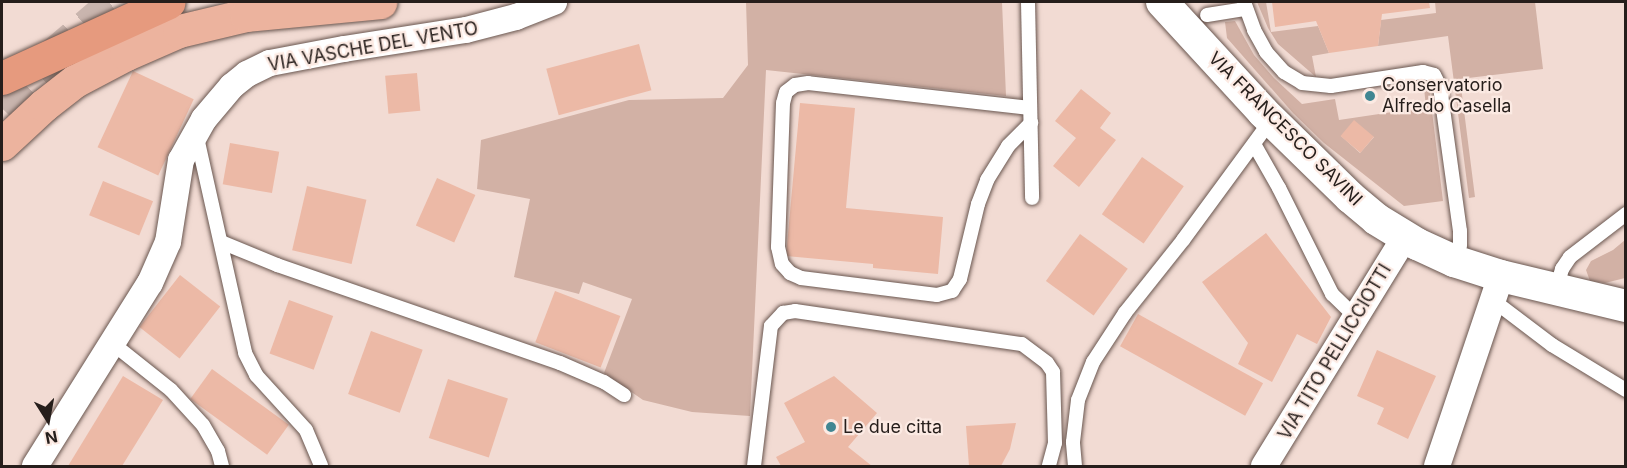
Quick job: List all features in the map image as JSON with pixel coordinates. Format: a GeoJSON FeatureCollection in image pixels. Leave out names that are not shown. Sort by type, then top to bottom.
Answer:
{"type":"FeatureCollection","features":[{"type":"Feature","properties":{"kind":"highway"},"geometry":{"type":"LineString","coordinates":[[2,78],[169,2]]}},
{"type":"Feature","properties":{"kind":"main road"},"geometry":{"type":"LineString","coordinates":[[2,118],[93,70],[164,37],[224,18],[380,2]]}},
{"type":"Feature","properties":{"kind":"main road"},"geometry":{"type":"LineString","coordinates":[[2,144],[59,93],[93,70]]}},
{"type":"Feature","properties":{"kind":"street","name":"VIA VASCHE DEL VENTO"},"geometry":{"type":"LineString","coordinates":[[35,466],[150,283],[164,252],[170,229],[180,165],[196,131],[232,86],[262,66],[344,49],[466,30],[516,18],[554,2]]}},
{"type":"Feature","properties":{"kind":"street","name":"VIA FRANCESCO SAVINI"},"geometry":{"type":"LineString","coordinates":[[1168,4],[1202,17],[1262,132],[1376,219],[1405,237],[1454,261],[1497,288],[1566,293],[1626,306]]}},
{"type":"Feature","properties":{"kind":"street","name":"VIA TITO PELLICCIOTTI"},"geometry":{"type":"LineString","coordinates":[[1264,466],[1405,237]]}},
{"type":"Feature","properties":{"kind":"street"},"geometry":{"type":"LineString","coordinates":[[1437,466],[1497,288]]}},
{"type":"Feature","properties":{"kind":"street"},"geometry":{"type":"LineString","coordinates":[[1566,293],[1626,293]]}},
{"type":"Feature","properties":{"kind":"lane"},"geometry":{"type":"LineString","coordinates":[[1028,2],[1032,198]]}},
{"type":"Feature","properties":{"kind":"lane"},"geometry":{"type":"LineString","coordinates":[[1202,17],[1245,5],[1257,36],[1277,65],[1287,75],[1305,84],[1331,86],[1423,72],[1434,75],[1440,87],[1460,231],[1460,245],[1454,261]]}},
{"type":"Feature","properties":{"kind":"lane"},"geometry":{"type":"LineString","coordinates":[[1030,108],[808,83],[795,85],[786,92],[783,104],[778,247],[782,264],[789,273],[801,278],[937,295],[952,291],[960,279],[978,204],[987,180],[1008,146],[1031,123]]}},
{"type":"Feature","properties":{"kind":"lane"},"geometry":{"type":"LineString","coordinates":[[196,131],[245,353],[255,375],[306,430],[321,466]]}},
{"type":"Feature","properties":{"kind":"lane"},"geometry":{"type":"LineString","coordinates":[[1262,132],[1279,188],[1332,294],[1356,317]]}},
{"type":"Feature","properties":{"kind":"lane"},"geometry":{"type":"LineString","coordinates":[[1075,466],[1073,442],[1078,400],[1093,362],[1125,313],[1262,132]]}},
{"type":"Feature","properties":{"kind":"lane"},"geometry":{"type":"LineString","coordinates":[[1566,293],[1562,269],[1570,257],[1626,214]]}},
{"type":"Feature","properties":{"kind":"lane"},"geometry":{"type":"LineString","coordinates":[[221,242],[277,265],[560,363],[604,381],[624,394]]}},
{"type":"Feature","properties":{"kind":"lane"},"geometry":{"type":"LineString","coordinates":[[1497,288],[1552,345],[1626,390]]}},
{"type":"Feature","properties":{"kind":"lane"},"geometry":{"type":"LineString","coordinates":[[754,466],[771,326],[783,313],[795,311],[1014,341],[1026,347],[1047,363],[1054,376],[1055,443],[1049,466]]}},
{"type":"Feature","properties":{"kind":"lane"},"geometry":{"type":"LineString","coordinates":[[112,343],[171,390],[203,425],[218,451],[222,466]]}},
{"type":"Feature","properties":{"kind":"shaded area"},"geometry":{"type":"Polygon","coordinates":[[[746,2],[1002,2],[1006,96],[766,70],[750,416],[692,412],[643,400],[604,373],[632,299],[583,282],[579,294],[514,277],[530,199],[477,189],[481,140],[629,100],[723,98],[748,65],[746,2]]]}},
{"type":"Feature","properties":{"kind":"shaded area"},"geometry":{"type":"Polygon","coordinates":[[[1257,2],[1266,2],[1271,32],[1318,26],[1329,53],[1312,56],[1316,77],[1278,44],[1268,28],[1257,2]]]}},
{"type":"Feature","properties":{"kind":"shaded area"},"geometry":{"type":"Polygon","coordinates":[[[1435,2],[1535,2],[1543,69],[1460,79],[1475,197],[1469,198],[1448,36],[1378,46],[1381,20],[1436,13],[1435,2]]]}},
{"type":"Feature","properties":{"kind":"shaded area"},"geometry":{"type":"Polygon","coordinates":[[[1235,21],[1254,55],[1274,78],[1302,104],[1335,99],[1339,120],[1426,107],[1424,88],[1429,87],[1443,201],[1404,206],[1324,143],[1293,113],[1227,38],[1225,22],[1235,21]],[[1341,136],[1360,153],[1374,137],[1341,136]]]}},
{"type":"Feature","properties":{"kind":"shaded area"},"geometry":{"type":"Polygon","coordinates":[[[1625,240],[1625,278],[1605,283],[1590,281],[1586,270],[1591,261],[1613,250],[1625,240]]]}},
{"type":"Feature","properties":{"kind":"building"},"geometry":{"type":"Polygon","coordinates":[[[1272,2],[1429,2],[1430,8],[1382,14],[1378,46],[1329,53],[1316,21],[1275,27],[1272,2]]]}},
{"type":"Feature","properties":{"kind":"building"},"geometry":{"type":"Polygon","coordinates":[[[639,44],[651,90],[559,115],[546,69],[639,44]]]}},
{"type":"Feature","properties":{"kind":"building"},"geometry":{"type":"Polygon","coordinates":[[[133,71],[194,99],[158,175],[98,147],[133,71]]]}},
{"type":"Feature","properties":{"kind":"building"},"geometry":{"type":"Polygon","coordinates":[[[417,73],[420,111],[388,114],[385,76],[417,73]]]}},
{"type":"Feature","properties":{"kind":"building"},"geometry":{"type":"Polygon","coordinates":[[[1081,89],[1111,113],[1100,128],[1116,140],[1079,187],[1053,166],[1076,138],[1055,121],[1081,89]]]}},
{"type":"Feature","properties":{"kind":"building"},"geometry":{"type":"Polygon","coordinates":[[[800,103],[855,108],[846,208],[943,217],[938,274],[873,268],[873,264],[786,256],[800,103]]]}},
{"type":"Feature","properties":{"kind":"building"},"geometry":{"type":"Polygon","coordinates":[[[1354,120],[1374,137],[1360,153],[1341,136],[1354,120]]]}},
{"type":"Feature","properties":{"kind":"building"},"geometry":{"type":"Polygon","coordinates":[[[230,143],[279,152],[272,193],[223,184],[230,143]]]}},
{"type":"Feature","properties":{"kind":"building"},"geometry":{"type":"Polygon","coordinates":[[[1142,157],[1184,186],[1144,244],[1102,214],[1142,157]]]}},
{"type":"Feature","properties":{"kind":"building"},"geometry":{"type":"Polygon","coordinates":[[[437,178],[475,195],[454,243],[416,226],[437,178]]]}},
{"type":"Feature","properties":{"kind":"building"},"geometry":{"type":"Polygon","coordinates":[[[103,181],[153,201],[139,236],[89,215],[103,181]]]}},
{"type":"Feature","properties":{"kind":"building"},"geometry":{"type":"Polygon","coordinates":[[[307,186],[366,200],[352,264],[292,250],[307,186]]]}},
{"type":"Feature","properties":{"kind":"building"},"geometry":{"type":"Polygon","coordinates":[[[1266,233],[1331,317],[1317,344],[1297,334],[1272,382],[1238,364],[1248,343],[1202,282],[1266,233]]]}},
{"type":"Feature","properties":{"kind":"building"},"geometry":{"type":"Polygon","coordinates":[[[1080,234],[1128,269],[1094,316],[1046,281],[1080,234]]]}},
{"type":"Feature","properties":{"kind":"building"},"geometry":{"type":"Polygon","coordinates":[[[180,275],[220,306],[180,358],[139,327],[180,275]]]}},
{"type":"Feature","properties":{"kind":"building"},"geometry":{"type":"Polygon","coordinates":[[[555,291],[620,316],[601,367],[535,342],[555,291]]]}},
{"type":"Feature","properties":{"kind":"building"},"geometry":{"type":"Polygon","coordinates":[[[289,300],[333,316],[314,370],[270,354],[289,300]]]}},
{"type":"Feature","properties":{"kind":"building"},"geometry":{"type":"Polygon","coordinates":[[[1138,314],[1263,383],[1245,416],[1120,346],[1138,314]]]}},
{"type":"Feature","properties":{"kind":"building"},"geometry":{"type":"Polygon","coordinates":[[[371,331],[423,350],[400,413],[348,394],[371,331]]]}},
{"type":"Feature","properties":{"kind":"building"},"geometry":{"type":"Polygon","coordinates":[[[1377,350],[1436,376],[1408,439],[1377,424],[1384,408],[1357,396],[1377,350]]]}},
{"type":"Feature","properties":{"kind":"building"},"geometry":{"type":"Polygon","coordinates":[[[212,369],[289,425],[267,455],[190,399],[212,369]]]}},
{"type":"Feature","properties":{"kind":"building"},"geometry":{"type":"Polygon","coordinates":[[[123,376],[163,400],[122,466],[68,466],[123,376]]]}},
{"type":"Feature","properties":{"kind":"building","name":"Le due citta"},"geometry":{"type":"Polygon","coordinates":[[[834,376],[877,413],[848,447],[872,466],[781,466],[776,457],[805,442],[784,403],[834,376]]]}},
{"type":"Feature","properties":{"kind":"building"},"geometry":{"type":"Polygon","coordinates":[[[448,379],[508,398],[489,457],[429,438],[448,379]]]}},
{"type":"Feature","properties":{"kind":"building","name":"Le due citta"},"geometry":{"type":"Polygon","coordinates":[[[1016,423],[1010,449],[1001,466],[969,466],[966,426],[1016,423]]]}},
{"type":"Feature","properties":{"kind":"tunnel"},"geometry":{"type":"LineString","coordinates":[[2,108],[49,58],[114,2]]}},
{"type":"Feature","properties":{"kind":"place","name":"Conservatorio Alfredo Casella"},"geometry":{"type":"Point","coordinates":[1370,96]}},
{"type":"Feature","properties":{"kind":"place","name":"Le due citta"},"geometry":{"type":"Point","coordinates":[831,427]}}]}
